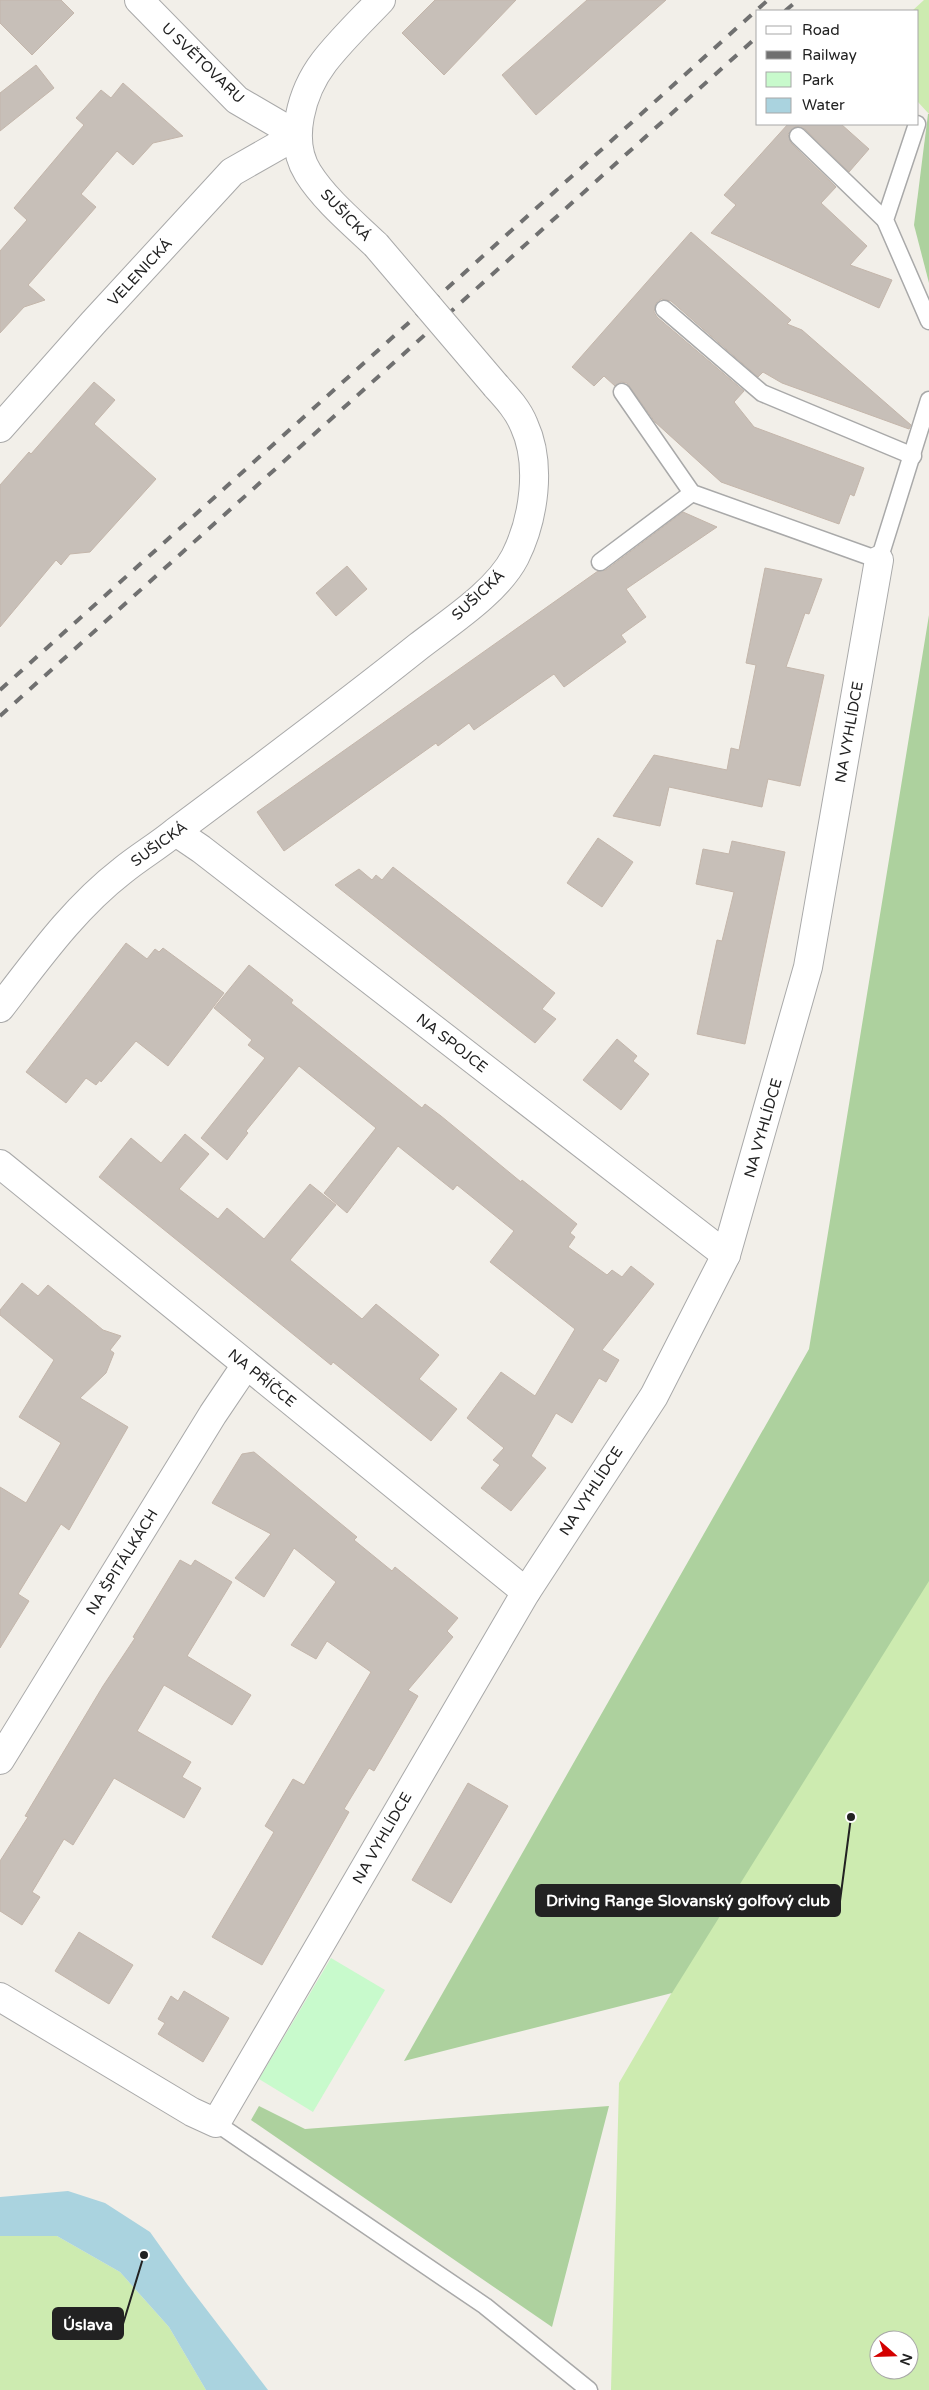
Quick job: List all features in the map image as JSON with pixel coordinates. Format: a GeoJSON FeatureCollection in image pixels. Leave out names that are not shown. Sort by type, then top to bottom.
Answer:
{"type":"FeatureCollection","features":[{"type":"Feature","properties":{"kind":"street","name":"U SVĚTOVARU"},"geometry":{"type":"LineString","coordinates":[[139,0],[237,100],[297,135]]}},
{"type":"Feature","properties":{"kind":"street","name":"SUŠICKÁ"},"geometry":{"type":"LineString","coordinates":[[0,1008],[75,912],[122,871],[362,692],[464,610],[506,569],[515,557],[530,512],[533,470],[532,448],[524,425],[512,404],[376,245],[328,198],[307,172],[297,135],[300,112],[323,63],[381,0]]}},
{"type":"Feature","properties":{"kind":"street","name":"VELENICKÁ"},"geometry":{"type":"LineString","coordinates":[[0,428],[93,323],[232,172],[297,135]]}},
{"type":"Feature","properties":{"kind":"street","name":"NA VYHLÍDCE"},"geometry":{"type":"LineString","coordinates":[[216,2123],[526,1592],[654,1396],[726,1256],[808,967],[879,560]]}},
{"type":"Feature","properties":{"kind":"street","name":"NA SPOJCE"},"geometry":{"type":"LineString","coordinates":[[176,832],[209,855],[726,1256]]}},
{"type":"Feature","properties":{"kind":"street","name":"NA PŘÍČCE"},"geometry":{"type":"LineString","coordinates":[[0,1164],[526,1592]]}},
{"type":"Feature","properties":{"kind":"street","name":"NA ŠPITÁLKÁCH"},"geometry":{"type":"LineString","coordinates":[[0,1760],[213,1414],[246,1365]]}},
{"type":"Feature","properties":{"kind":"street"},"geometry":{"type":"LineString","coordinates":[[0,1997],[184,2107],[216,2123]]}},
{"type":"Feature","properties":{"kind":"lane"},"geometry":{"type":"LineString","coordinates":[[885,220],[917,125]]}},
{"type":"Feature","properties":{"kind":"lane"},"geometry":{"type":"LineString","coordinates":[[798,136],[885,220],[929,321]]}},
{"type":"Feature","properties":{"kind":"lane"},"geometry":{"type":"LineString","coordinates":[[664,308],[762,393],[913,456]]}},
{"type":"Feature","properties":{"kind":"lane"},"geometry":{"type":"LineString","coordinates":[[622,392],[692,493],[879,560],[929,400]]}},
{"type":"Feature","properties":{"kind":"lane"},"geometry":{"type":"LineString","coordinates":[[600,562],[692,493]]}},
{"type":"Feature","properties":{"kind":"lane"},"geometry":{"type":"LineString","coordinates":[[216,2123],[485,2306],[589,2390]]}},
{"type":"Feature","properties":{"kind":"green space"},"geometry":{"type":"Polygon","coordinates":[[[924,0],[929,0],[929,114],[919,103],[919,10],[913,10],[924,0]]]}},
{"type":"Feature","properties":{"kind":"green space"},"geometry":{"type":"Polygon","coordinates":[[[929,114],[929,283],[914,225],[929,114]]]}},
{"type":"Feature","properties":{"kind":"green space"},"geometry":{"type":"Polygon","coordinates":[[[929,615],[929,1581],[672,1993],[404,2061],[809,1349],[929,615]]]}},
{"type":"Feature","properties":{"kind":"green space"},"geometry":{"type":"Polygon","coordinates":[[[929,1551],[929,2390],[611,2390],[619,2083],[929,1551]]]}},
{"type":"Feature","properties":{"kind":"green space"},"geometry":{"type":"Polygon","coordinates":[[[331,1958],[385,1990],[313,2112],[259,2079],[331,1958]]]}},
{"type":"Feature","properties":{"kind":"green space"},"geometry":{"type":"Polygon","coordinates":[[[259,2106],[305,2129],[609,2106],[552,2327],[251,2120],[259,2106]]]}},
{"type":"Feature","properties":{"kind":"green space"},"geometry":{"type":"Polygon","coordinates":[[[0,2236],[57,2236],[120,2272],[169,2327],[206,2390],[0,2390],[0,2236]]]}},
{"type":"Feature","properties":{"kind":"water"},"geometry":{"type":"Polygon","coordinates":[[[68,2191],[105,2203],[150,2232],[268,2390],[206,2390],[169,2327],[120,2272],[57,2236],[0,2236],[0,2197],[68,2191]]]}},
{"type":"Feature","properties":{"kind":"building"},"geometry":{"type":"Polygon","coordinates":[[[0,0],[61,0],[74,13],[32,55],[0,23],[0,0]]]}},
{"type":"Feature","properties":{"kind":"building"},"geometry":{"type":"Polygon","coordinates":[[[435,0],[516,0],[444,75],[402,33],[435,0]]]}},
{"type":"Feature","properties":{"kind":"building"},"geometry":{"type":"Polygon","coordinates":[[[587,0],[666,0],[536,115],[502,75],[587,0]]]}},
{"type":"Feature","properties":{"kind":"building"},"geometry":{"type":"Polygon","coordinates":[[[36,65],[54,88],[0,131],[0,93],[36,65]]]}},
{"type":"Feature","properties":{"kind":"building"},"geometry":{"type":"Polygon","coordinates":[[[123,83],[183,136],[153,143],[133,165],[117,151],[81,194],[96,207],[28,285],[45,300],[24,307],[0,333],[0,251],[27,220],[14,208],[84,125],[76,118],[101,90],[111,98],[123,83]]]}},
{"type":"Feature","properties":{"kind":"building"},"geometry":{"type":"Polygon","coordinates":[[[787,125],[842,125],[869,149],[849,172],[805,129],[795,127],[788,134],[791,143],[836,187],[821,203],[867,246],[850,265],[892,280],[879,308],[711,233],[736,205],[724,195],[787,125]]]}},
{"type":"Feature","properties":{"kind":"building"},"geometry":{"type":"Polygon","coordinates":[[[691,232],[791,320],[787,324],[802,330],[911,425],[909,429],[782,383],[763,372],[758,377],[671,301],[661,299],[656,303],[654,312],[657,317],[744,391],[734,402],[754,427],[864,468],[854,496],[850,494],[839,524],[721,482],[655,422],[627,383],[621,382],[615,386],[604,376],[594,386],[572,367],[691,232]]]}},
{"type":"Feature","properties":{"kind":"building"},"geometry":{"type":"Polygon","coordinates":[[[94,382],[115,400],[94,424],[156,479],[90,552],[70,554],[61,565],[56,560],[0,627],[0,485],[29,452],[31,454],[94,382]]]}},
{"type":"Feature","properties":{"kind":"building"},"geometry":{"type":"Polygon","coordinates":[[[683,512],[717,527],[626,589],[646,617],[621,635],[626,642],[564,687],[554,674],[474,730],[469,723],[438,746],[436,743],[284,851],[257,812],[598,571],[606,570],[683,512]]]}},
{"type":"Feature","properties":{"kind":"building"},"geometry":{"type":"Polygon","coordinates":[[[347,566],[367,589],[336,616],[316,593],[347,566]]]}},
{"type":"Feature","properties":{"kind":"building"},"geometry":{"type":"Polygon","coordinates":[[[765,568],[822,579],[809,614],[805,613],[786,667],[824,675],[800,786],[768,779],[762,807],[669,787],[660,826],[613,816],[654,755],[727,770],[731,748],[739,750],[756,665],[746,663],[765,568]]]}},
{"type":"Feature","properties":{"kind":"building"},"geometry":{"type":"Polygon","coordinates":[[[598,838],[633,862],[602,907],[567,883],[598,838]]]}},
{"type":"Feature","properties":{"kind":"building"},"geometry":{"type":"Polygon","coordinates":[[[732,841],[785,852],[745,1044],[697,1034],[717,940],[722,941],[734,892],[696,884],[703,849],[729,854],[732,841]]]}},
{"type":"Feature","properties":{"kind":"building"},"geometry":{"type":"Polygon","coordinates":[[[393,867],[555,993],[542,1009],[556,1019],[535,1043],[335,885],[359,869],[372,880],[376,875],[382,880],[393,867]]]}},
{"type":"Feature","properties":{"kind":"building"},"geometry":{"type":"Polygon","coordinates":[[[126,943],[147,959],[155,949],[159,952],[163,948],[224,993],[168,1066],[136,1041],[101,1082],[100,1080],[96,1085],[86,1078],[66,1103],[26,1072],[126,943]]]}},
{"type":"Feature","properties":{"kind":"building"},"geometry":{"type":"Polygon","coordinates":[[[249,965],[293,1000],[291,1003],[422,1108],[425,1104],[521,1182],[522,1180],[577,1224],[570,1233],[575,1237],[568,1247],[607,1275],[612,1270],[622,1277],[631,1266],[654,1284],[602,1350],[619,1360],[606,1382],[599,1378],[572,1423],[556,1413],[531,1456],[546,1468],[511,1511],[481,1488],[500,1465],[493,1460],[504,1448],[467,1418],[501,1372],[535,1396],[575,1329],[490,1262],[514,1231],[457,1185],[453,1190],[398,1146],[347,1213],[324,1193],[376,1128],[299,1066],[246,1131],[248,1133],[227,1160],[201,1138],[265,1058],[248,1045],[252,1040],[214,1008],[249,965]]]}},
{"type":"Feature","properties":{"kind":"building"},"geometry":{"type":"Polygon","coordinates":[[[617,1039],[637,1056],[633,1061],[649,1074],[621,1110],[583,1080],[617,1039]]]}},
{"type":"Feature","properties":{"kind":"building"},"geometry":{"type":"Polygon","coordinates":[[[185,1134],[209,1154],[179,1189],[218,1219],[227,1208],[264,1239],[310,1184],[336,1205],[290,1260],[362,1319],[376,1304],[439,1355],[419,1379],[457,1409],[431,1441],[333,1362],[331,1365],[99,1177],[131,1138],[161,1163],[185,1134]]]}},
{"type":"Feature","properties":{"kind":"building"},"geometry":{"type":"Polygon","coordinates":[[[22,1283],[38,1296],[48,1285],[103,1330],[121,1336],[110,1350],[114,1353],[106,1373],[80,1398],[128,1427],[69,1530],[61,1524],[18,1594],[29,1601],[0,1648],[0,1487],[26,1503],[61,1443],[19,1417],[54,1360],[0,1315],[0,1310],[22,1283]]]}},
{"type":"Feature","properties":{"kind":"building"},"geometry":{"type":"Polygon","coordinates":[[[254,1452],[357,1537],[354,1540],[392,1571],[395,1567],[458,1618],[447,1631],[453,1637],[408,1690],[418,1696],[374,1771],[369,1768],[344,1809],[349,1812],[262,1965],[212,1937],[274,1832],[265,1826],[293,1779],[304,1785],[371,1672],[327,1641],[316,1659],[291,1645],[336,1582],[294,1548],[264,1597],[235,1578],[271,1534],[212,1503],[242,1454],[254,1452]]]}},
{"type":"Feature","properties":{"kind":"building"},"geometry":{"type":"Polygon","coordinates":[[[180,1560],[191,1566],[195,1560],[232,1582],[187,1656],[251,1695],[232,1725],[164,1685],[137,1731],[191,1762],[182,1777],[201,1788],[184,1818],[114,1778],[73,1845],[64,1839],[32,1892],[40,1897],[22,1925],[0,1911],[0,1861],[28,1817],[25,1816],[103,1686],[135,1638],[133,1637],[180,1560]]]}},
{"type":"Feature","properties":{"kind":"building"},"geometry":{"type":"Polygon","coordinates":[[[468,1783],[508,1806],[451,1903],[412,1880],[468,1783]]]}},
{"type":"Feature","properties":{"kind":"building"},"geometry":{"type":"Polygon","coordinates":[[[79,1932],[133,1965],[109,2004],[55,1971],[79,1932]]]}},
{"type":"Feature","properties":{"kind":"building"},"geometry":{"type":"Polygon","coordinates":[[[184,1991],[229,2018],[203,2062],[158,2034],[165,2023],[158,2019],[171,1996],[178,2001],[184,1991]]]}},
{"type":"Feature","properties":{"kind":"railway"},"geometry":{"type":"LineString","coordinates":[[757,10],[768,0]]}},
{"type":"Feature","properties":{"kind":"railway"},"geometry":{"type":"LineString","coordinates":[[786,10],[798,0]]}},
{"type":"Feature","properties":{"kind":"railway"},"geometry":{"type":"LineString","coordinates":[[0,690],[756,11]]}},
{"type":"Feature","properties":{"kind":"railway"},"geometry":{"type":"LineString","coordinates":[[0,716],[756,38]]}},
{"type":"Feature","properties":{"kind":"place","name":"Driving Range Slovanský golfový club"},"geometry":{"type":"Point","coordinates":[851,1817]}},
{"type":"Feature","properties":{"kind":"place","name":"Úslava"},"geometry":{"type":"Point","coordinates":[144,2255]}}]}
